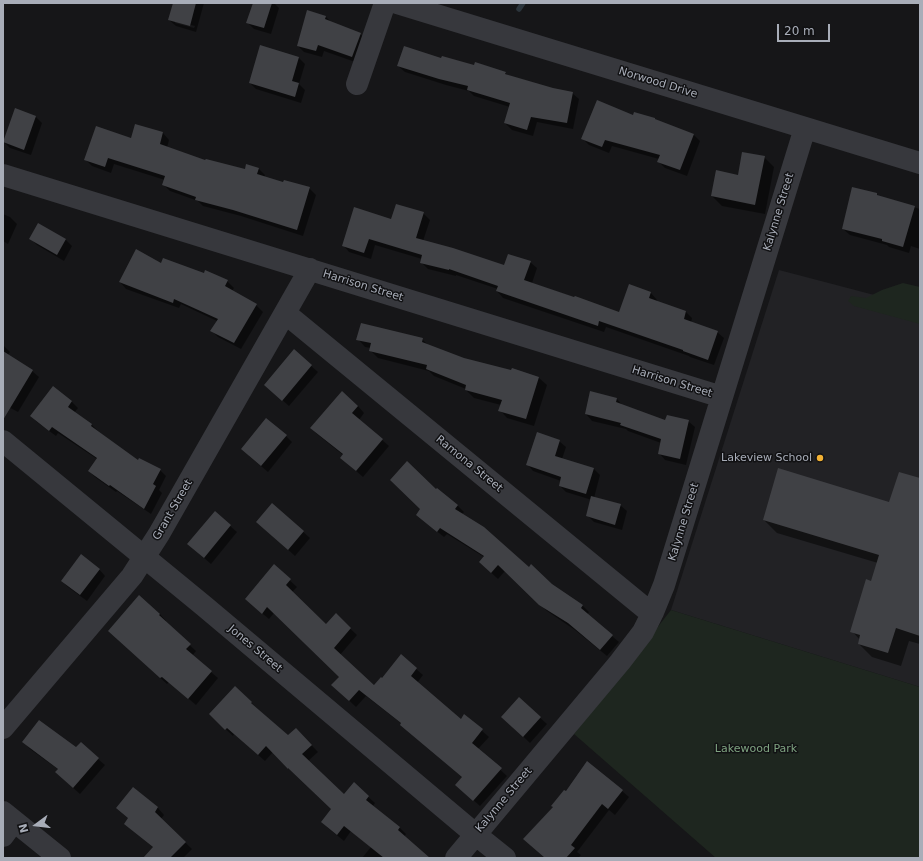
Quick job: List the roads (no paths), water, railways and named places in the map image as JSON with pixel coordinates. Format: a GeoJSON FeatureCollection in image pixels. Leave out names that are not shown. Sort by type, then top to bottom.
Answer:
{"type":"FeatureCollection","features":[{"type":"Feature","properties":{"kind":"street"},"geometry":{"type":"LineString","coordinates":[[357,84],[385,3]]}},
{"type":"Feature","properties":{"kind":"street","name":"Norwood Drive"},"geometry":{"type":"LineString","coordinates":[[397,3],[920,163]]}},
{"type":"Feature","properties":{"kind":"street","name":"Kalynne Street"},"geometry":{"type":"LineString","coordinates":[[456,858],[620,662],[643,632],[652,614],[664,585],[805,128]]}},
{"type":"Feature","properties":{"kind":"street","name":"Harrison Street"},"geometry":{"type":"LineString","coordinates":[[3,175],[722,397]]}},
{"type":"Feature","properties":{"kind":"street","name":"Grant Street"},"geometry":{"type":"LineString","coordinates":[[3,728],[132,576],[145,557],[310,269]]}},
{"type":"Feature","properties":{"kind":"street","name":"Ramona Street"},"geometry":{"type":"LineString","coordinates":[[285,314],[652,614]]}},
{"type":"Feature","properties":{"kind":"street","name":"Jones Street"},"geometry":{"type":"LineString","coordinates":[[3,442],[145,557],[505,858]]}},
{"type":"Feature","properties":{"kind":"street"},"geometry":{"type":"LineString","coordinates":[[7,823],[60,858]]}},
{"type":"Feature","properties":{"kind":"waterway"},"geometry":{"type":"LineString","coordinates":[[519,9],[523,3]]}},
{"type":"Feature","properties":{"kind":"place","name":"Lakeview School"},"geometry":{"type":"Point","coordinates":[820,458]}},
{"type":"Feature","properties":{"kind":"park label","name":"Lakewood Park"},"geometry":{"type":"Point","coordinates":[756,749]}}]}
